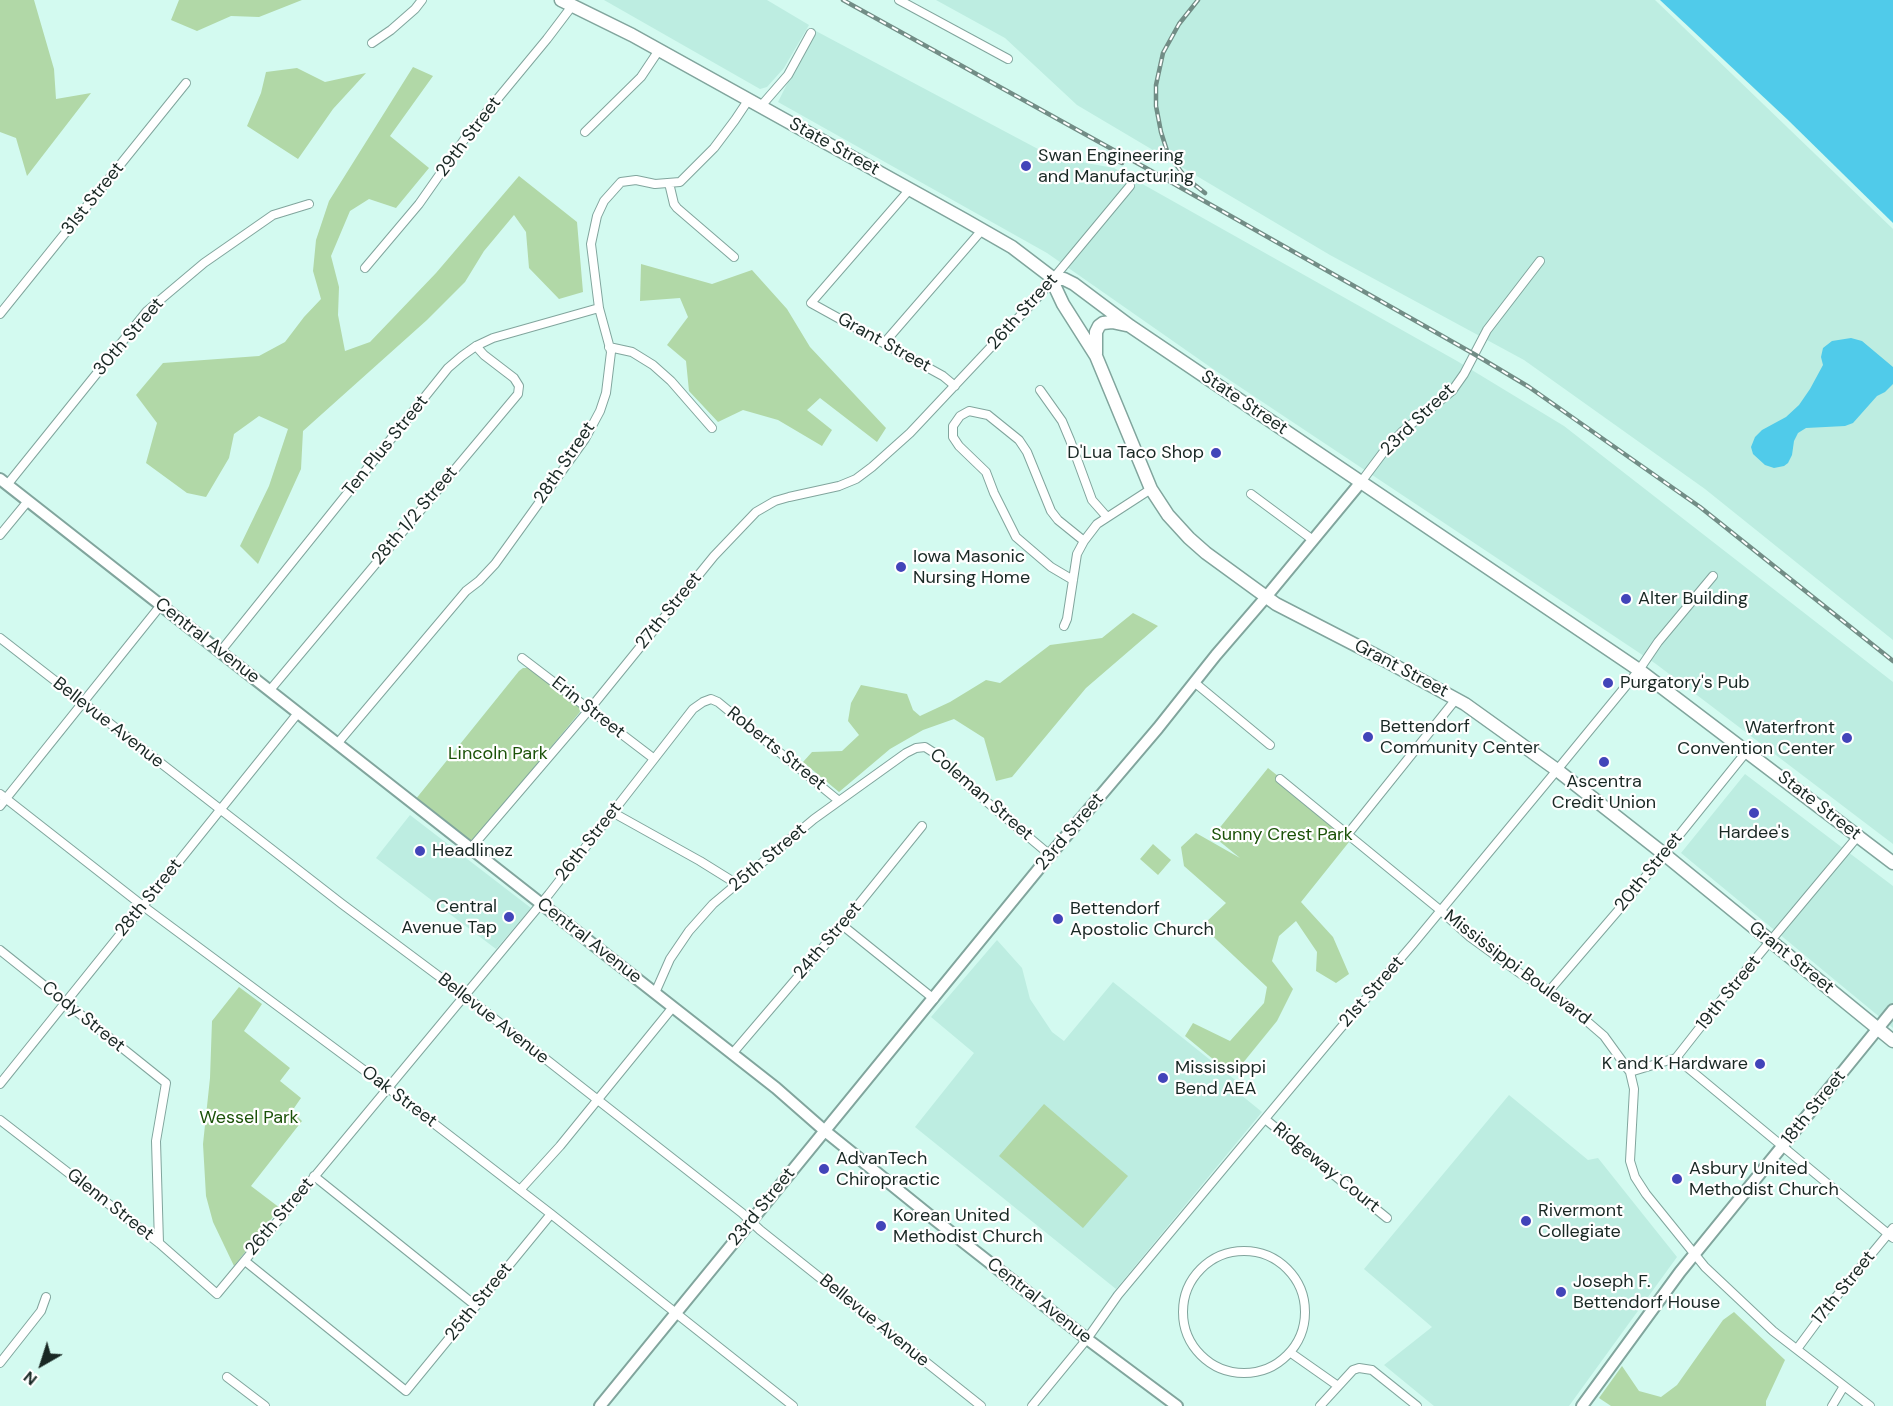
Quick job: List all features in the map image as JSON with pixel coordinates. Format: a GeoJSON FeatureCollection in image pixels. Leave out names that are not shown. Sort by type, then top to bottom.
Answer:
{"type":"FeatureCollection","features":[{"type":"Feature","properties":{"kind":"main road","name":"State Street"},"geometry":{"type":"LineString","coordinates":[[567,3],[659,50],[910,189],[1012,247],[1054,279],[1064,279],[1074,284],[1130,326],[1639,670],[1893,863]]}},
{"type":"Feature","properties":{"kind":"main road","name":"Grant Street"},"geometry":{"type":"LineString","coordinates":[[1054,279],[1063,304],[1096,356],[1151,489],[1168,515],[1189,538],[1266,597],[1456,699],[1557,771],[1664,854],[1893,1041]]}},
{"type":"Feature","properties":{"kind":"main road"},"geometry":{"type":"LineString","coordinates":[[1096,356],[1096,332],[1103,323],[1112,322],[1130,326]]}},
{"type":"Feature","properties":{"kind":"street"},"geometry":{"type":"LineString","coordinates":[[372,43],[391,30],[422,0]]}},
{"type":"Feature","properties":{"kind":"street"},"geometry":{"type":"LineString","coordinates":[[899,0],[1008,59]]}},
{"type":"Feature","properties":{"kind":"street","name":"29th Street"},"geometry":{"type":"LineString","coordinates":[[365,268],[419,204],[466,137],[547,39],[567,3]]}},
{"type":"Feature","properties":{"kind":"street"},"geometry":{"type":"LineString","coordinates":[[761,106],[788,75],[811,33]]}},
{"type":"Feature","properties":{"kind":"street"},"geometry":{"type":"LineString","coordinates":[[585,132],[641,77],[659,50]]}},
{"type":"Feature","properties":{"kind":"street","name":"31st Street"},"geometry":{"type":"LineString","coordinates":[[0,314],[186,83]]}},
{"type":"Feature","properties":{"kind":"street"},"geometry":{"type":"LineString","coordinates":[[734,257],[677,208],[669,183],[680,182],[714,148],[749,99]]}},
{"type":"Feature","properties":{"kind":"street","name":"28th Street"},"geometry":{"type":"LineString","coordinates":[[337,744],[466,591],[495,564],[585,439],[600,411],[606,393],[610,362],[609,347],[599,308],[591,244],[597,216],[604,201],[621,182],[636,180],[655,184],[669,183]]}},
{"type":"Feature","properties":{"kind":"street","name":"26th Street"},"geometry":{"type":"LineString","coordinates":[[910,433],[1054,279],[1131,186]]}},
{"type":"Feature","properties":{"kind":"street","name":"Grant Street"},"geometry":{"type":"LineString","coordinates":[[910,189],[812,303],[944,376],[955,386]]}},
{"type":"Feature","properties":{"kind":"street","name":"30th Street"},"geometry":{"type":"LineString","coordinates":[[4,482],[147,311],[204,263],[273,215],[309,204]]}},
{"type":"Feature","properties":{"kind":"street"},"geometry":{"type":"LineString","coordinates":[[885,342],[982,230]]}},
{"type":"Feature","properties":{"kind":"street","name":"23rd Street"},"geometry":{"type":"LineString","coordinates":[[604,1405],[676,1313],[1050,855],[1158,728],[1385,450],[1403,431],[1452,391],[1464,374],[1487,330],[1540,261]]}},
{"type":"Feature","properties":{"kind":"street","name":"Ten Plus Street"},"geometry":{"type":"LineString","coordinates":[[220,652],[448,368],[476,346],[493,339],[599,308]]}},
{"type":"Feature","properties":{"kind":"street","name":"28th 1/2 Street"},"geometry":{"type":"LineString","coordinates":[[270,690],[518,394],[519,386],[514,378],[484,356],[476,346]]}},
{"type":"Feature","properties":{"kind":"street"},"geometry":{"type":"LineString","coordinates":[[609,347],[632,352],[653,365],[671,381],[712,428]]}},
{"type":"Feature","properties":{"kind":"street"},"geometry":{"type":"LineString","coordinates":[[1040,390],[1062,421],[1071,440],[1092,500],[1107,517]]}},
{"type":"Feature","properties":{"kind":"street"},"geometry":{"type":"LineString","coordinates":[[1072,580],[1051,567],[1016,537],[986,472],[959,446],[953,437],[953,426],[960,416],[969,411],[988,415],[1018,440],[1026,452],[1051,511],[1058,520],[1084,541]]}},
{"type":"Feature","properties":{"kind":"street","name":"27th Street"},"geometry":{"type":"LineString","coordinates":[[471,848],[589,710],[714,556],[756,512],[775,501],[839,486],[856,479],[910,433]]}},
{"type":"Feature","properties":{"kind":"street","name":"Central Avenue"},"geometry":{"type":"LineString","coordinates":[[4,482],[673,1006],[943,1226],[1177,1406]]}},
{"type":"Feature","properties":{"kind":"street"},"geometry":{"type":"LineString","coordinates":[[1064,626],[1077,554],[1084,541],[1097,524],[1151,489]]}},
{"type":"Feature","properties":{"kind":"street"},"geometry":{"type":"LineString","coordinates":[[1251,494],[1313,540]]}},
{"type":"Feature","properties":{"kind":"street"},"geometry":{"type":"LineString","coordinates":[[0,535],[28,501]]}},
{"type":"Feature","properties":{"kind":"street","name":"21st Street"},"geometry":{"type":"LineString","coordinates":[[1032,1406],[1087,1339],[1118,1295],[1557,771],[1713,576]]}},
{"type":"Feature","properties":{"kind":"street"},"geometry":{"type":"LineString","coordinates":[[0,806],[3,796],[161,605]]}},
{"type":"Feature","properties":{"kind":"street","name":"Bellevue Avenue"},"geometry":{"type":"LineString","coordinates":[[0,638],[220,810],[464,995],[981,1406]]}},
{"type":"Feature","properties":{"kind":"street","name":"Erin Street"},"geometry":{"type":"LineString","coordinates":[[522,658],[653,759]]}},
{"type":"Feature","properties":{"kind":"street"},"geometry":{"type":"LineString","coordinates":[[1194,682],[1270,745]]}},
{"type":"Feature","properties":{"kind":"street","name":"26th Street"},"geometry":{"type":"LineString","coordinates":[[217,1294],[541,903],[693,710],[711,699]]}},
{"type":"Feature","properties":{"kind":"street","name":"Roberts Street"},"geometry":{"type":"LineString","coordinates":[[711,699],[718,702],[839,801]]}},
{"type":"Feature","properties":{"kind":"street"},"geometry":{"type":"LineString","coordinates":[[1347,835],[1456,699]]}},
{"type":"Feature","properties":{"kind":"street","name":"28th Street"},"geometry":{"type":"LineString","coordinates":[[0,1084],[298,713]]}},
{"type":"Feature","properties":{"kind":"street","name":"Coleman Street"},"geometry":{"type":"LineString","coordinates":[[909,751],[925,747],[939,756],[968,786],[1050,855]]}},
{"type":"Feature","properties":{"kind":"street","name":"25th Street"},"geometry":{"type":"LineString","coordinates":[[655,993],[670,959],[689,931],[713,904],[814,819],[909,751]]}},
{"type":"Feature","properties":{"kind":"street","name":"20th Street"},"geometry":{"type":"LineString","coordinates":[[1549,991],[1747,751]]}},
{"type":"Feature","properties":{"kind":"street","name":"Mississippi Boulevard"},"geometry":{"type":"LineString","coordinates":[[1280,779],[1492,954],[1549,991],[1604,1036],[1630,1072],[1634,1089],[1630,1161],[1635,1177],[1705,1267],[1773,1331],[1870,1406]]}},
{"type":"Feature","properties":{"kind":"street","name":"Oak Street"},"geometry":{"type":"LineString","coordinates":[[3,796],[143,906],[388,1088],[793,1406]]}},
{"type":"Feature","properties":{"kind":"street"},"geometry":{"type":"LineString","coordinates":[[612,812],[700,861],[737,885]]}},
{"type":"Feature","properties":{"kind":"street","name":"24th Street"},"geometry":{"type":"LineString","coordinates":[[732,1053],[842,925],[922,826]]}},
{"type":"Feature","properties":{"kind":"street","name":"19th Street"},"geometry":{"type":"LineString","coordinates":[[1676,1058],[1858,836]]}},
{"type":"Feature","properties":{"kind":"street"},"geometry":{"type":"LineString","coordinates":[[842,925],[934,999]]}},
{"type":"Feature","properties":{"kind":"street","name":"Cody Street"},"geometry":{"type":"LineString","coordinates":[[0,950],[166,1083],[156,1141],[159,1243]]}},
{"type":"Feature","properties":{"kind":"street"},"geometry":{"type":"LineString","coordinates":[[520,1190],[560,1146],[673,1006]]}},
{"type":"Feature","properties":{"kind":"street","name":"18th Street"},"geometry":{"type":"LineString","coordinates":[[1582,1406],[1695,1255],[1893,1010]]}},
{"type":"Feature","properties":{"kind":"street"},"geometry":{"type":"LineString","coordinates":[[1630,1072],[1676,1058],[1782,1147],[1891,1233]]}},
{"type":"Feature","properties":{"kind":"street","name":"Ridgeway Court"},"geometry":{"type":"LineString","coordinates":[[1265,1119],[1387,1218]]}},
{"type":"Feature","properties":{"kind":"street","name":"Glenn Street"},"geometry":{"type":"LineString","coordinates":[[0,1120],[159,1243],[217,1294]]}},
{"type":"Feature","properties":{"kind":"street"},"geometry":{"type":"LineString","coordinates":[[314,1176],[476,1306]]}},
{"type":"Feature","properties":{"kind":"street","name":"25th Street"},"geometry":{"type":"LineString","coordinates":[[245,1260],[406,1390],[551,1214]]}},
{"type":"Feature","properties":{"kind":"street","name":"17th Street"},"geometry":{"type":"LineString","coordinates":[[1797,1349],[1831,1303],[1891,1233]]}},
{"type":"Feature","properties":{"kind":"street"},"geometry":{"type":"LineString","coordinates":[[1243,1251],[1260,1253],[1277,1260],[1290,1271],[1300,1286],[1305,1303],[1303,1329],[1291,1353],[1268,1370],[1239,1374],[1212,1365],[1201,1356],[1189,1338],[1183,1317],[1183,1302],[1187,1288],[1196,1273],[1209,1261],[1225,1254],[1243,1251]]}},
{"type":"Feature","properties":{"kind":"street"},"geometry":{"type":"LineString","coordinates":[[0,1363],[41,1311],[46,1297]]}},
{"type":"Feature","properties":{"kind":"street"},"geometry":{"type":"LineString","coordinates":[[1291,1353],[1338,1386]]}},
{"type":"Feature","properties":{"kind":"street"},"geometry":{"type":"LineString","coordinates":[[1320,1406],[1353,1370],[1359,1368],[1372,1371],[1417,1406]]}},
{"type":"Feature","properties":{"kind":"street"},"geometry":{"type":"LineString","coordinates":[[227,1377],[264,1406]]}},
{"type":"Feature","properties":{"kind":"street"},"geometry":{"type":"LineString","coordinates":[[1832,1406],[1844,1386]]}},
{"type":"Feature","properties":{"kind":"shaded area"},"geometry":{"type":"Polygon","coordinates":[[[604,0],[767,0],[809,25],[784,68],[767,87],[760,89],[604,0]]]}},
{"type":"Feature","properties":{"kind":"shaded area"},"geometry":{"type":"Polygon","coordinates":[[[936,0],[1658,0],[1893,226],[1893,640],[1705,489],[1524,360],[1330,255],[1077,105],[1005,38],[936,0]]]}},
{"type":"Feature","properties":{"kind":"shaded area"},"geometry":{"type":"Polygon","coordinates":[[[814,30],[1053,157],[1114,168],[1457,361],[1564,426],[1893,682],[1893,844],[1656,664],[1213,369],[1047,253],[778,102],[814,30]]]}},
{"type":"Feature","properties":{"kind":"shaded area"},"geometry":{"type":"Polygon","coordinates":[[[1745,774],[1893,886],[1893,1028],[1681,853],[1745,774]]]}},
{"type":"Feature","properties":{"kind":"shaded area"},"geometry":{"type":"Polygon","coordinates":[[[410,815],[531,908],[496,949],[376,858],[410,815]]]}},
{"type":"Feature","properties":{"kind":"shaded area"},"geometry":{"type":"Polygon","coordinates":[[[997,940],[1022,968],[1030,999],[1052,1032],[1064,1041],[1113,982],[1239,1083],[1235,1090],[1262,1112],[1116,1289],[915,1127],[974,1053],[931,1017],[997,940]]]}},
{"type":"Feature","properties":{"kind":"shaded area","name":"Rivermont Collegiate"},"geometry":{"type":"Polygon","coordinates":[[[1509,1095],[1588,1160],[1598,1158],[1677,1257],[1569,1406],[1434,1406],[1384,1365],[1432,1327],[1364,1269],[1509,1095]]]}},
{"type":"Feature","properties":{"kind":"green space"},"geometry":{"type":"Polygon","coordinates":[[[0,0],[34,0],[54,69],[56,99],[91,93],[27,176],[16,138],[0,132],[0,0]]]}},
{"type":"Feature","properties":{"kind":"green space"},"geometry":{"type":"Polygon","coordinates":[[[179,0],[302,0],[259,17],[231,16],[197,31],[171,20],[179,0]]]}},
{"type":"Feature","properties":{"kind":"green space"},"geometry":{"type":"Polygon","coordinates":[[[413,67],[433,76],[390,136],[429,168],[396,208],[369,199],[350,211],[331,256],[339,287],[338,315],[345,351],[370,342],[436,273],[519,176],[577,222],[583,292],[559,299],[529,268],[526,232],[514,215],[484,251],[465,282],[427,320],[303,431],[301,469],[258,564],[240,546],[269,486],[288,429],[259,416],[234,434],[229,458],[206,497],[187,493],[146,463],[157,423],[136,395],[163,363],[259,356],[285,342],[321,299],[313,271],[316,240],[329,201],[413,67]]]}},
{"type":"Feature","properties":{"kind":"green space"},"geometry":{"type":"Polygon","coordinates":[[[297,68],[325,82],[366,73],[333,109],[298,159],[247,126],[261,93],[266,72],[297,68]]]}},
{"type":"Feature","properties":{"kind":"green space"},"geometry":{"type":"Polygon","coordinates":[[[641,264],[712,284],[752,270],[787,309],[810,347],[886,428],[877,442],[820,398],[807,410],[832,430],[822,446],[778,420],[743,410],[718,422],[689,391],[686,361],[667,345],[688,317],[680,298],[640,301],[641,264]]]}},
{"type":"Feature","properties":{"kind":"green space"},"geometry":{"type":"Polygon","coordinates":[[[1133,613],[1158,626],[1086,688],[1012,777],[996,781],[984,738],[954,719],[923,730],[890,749],[839,792],[803,762],[812,752],[842,751],[859,735],[848,721],[851,703],[861,685],[907,694],[913,710],[920,716],[950,702],[986,680],[1000,683],[1050,645],[1102,638],[1133,613]]]}},
{"type":"Feature","properties":{"kind":"green space","name":"Lincoln Park"},"geometry":{"type":"Polygon","coordinates":[[[523,668],[530,668],[579,705],[580,712],[474,840],[466,841],[415,800],[523,668]]]}},
{"type":"Feature","properties":{"kind":"green space","name":"Sunny Crest Park"},"geometry":{"type":"Polygon","coordinates":[[[1268,768],[1343,828],[1339,834],[1349,842],[1301,902],[1333,937],[1349,974],[1336,983],[1316,971],[1317,952],[1296,921],[1279,936],[1272,961],[1293,989],[1277,1021],[1238,1069],[1231,1074],[1185,1036],[1193,1023],[1230,1041],[1264,1003],[1267,987],[1202,926],[1226,903],[1184,866],[1181,847],[1196,833],[1240,858],[1213,836],[1268,768]]]}},
{"type":"Feature","properties":{"kind":"green space"},"geometry":{"type":"Polygon","coordinates":[[[1153,844],[1171,860],[1158,875],[1140,859],[1153,844]]]}},
{"type":"Feature","properties":{"kind":"green space","name":"Wessel Park"},"geometry":{"type":"Polygon","coordinates":[[[239,987],[262,1004],[244,1031],[290,1068],[280,1081],[301,1098],[292,1111],[302,1121],[251,1186],[280,1208],[234,1266],[213,1222],[206,1196],[203,1144],[210,1078],[212,1021],[239,987]]]}},
{"type":"Feature","properties":{"kind":"green space"},"geometry":{"type":"Polygon","coordinates":[[[1044,1104],[1128,1176],[1083,1228],[999,1156],[1044,1104]]]}},
{"type":"Feature","properties":{"kind":"green space"},"geometry":{"type":"Polygon","coordinates":[[[1734,1312],[1785,1360],[1766,1401],[1766,1406],[1611,1406],[1599,1398],[1622,1366],[1639,1391],[1661,1397],[1677,1385],[1723,1320],[1734,1312]]]}},
{"type":"Feature","properties":{"kind":"water"},"geometry":{"type":"Polygon","coordinates":[[[1658,0],[1893,0],[1893,226],[1658,0]]]}},
{"type":"Feature","properties":{"kind":"water"},"geometry":{"type":"Polygon","coordinates":[[[1851,338],[1862,341],[1893,367],[1893,384],[1877,396],[1853,423],[1845,426],[1806,428],[1798,433],[1788,463],[1774,468],[1765,465],[1753,454],[1751,447],[1755,437],[1762,430],[1786,417],[1799,405],[1823,365],[1821,357],[1823,348],[1832,341],[1851,338]]]}},
{"type":"Feature","properties":{"kind":"pier"},"geometry":{"type":"Polygon","coordinates":[[[1655,0],[1660,0],[1788,120],[1893,223],[1893,229],[1655,0]]]}},
{"type":"Feature","properties":{"kind":"railway"},"geometry":{"type":"LineString","coordinates":[[843,0],[1146,168],[1529,387],[1700,507],[1893,661]]}},
{"type":"Feature","properties":{"kind":"railway"},"geometry":{"type":"LineString","coordinates":[[1198,0],[1179,24],[1163,53],[1156,85],[1156,106],[1168,154],[1186,178],[1205,193]]}},
{"type":"Feature","properties":{"kind":"railway"},"geometry":{"type":"LineString","coordinates":[[1092,150],[1122,163]]}},
{"type":"Feature","properties":{"kind":"place","name":"Swan Engineering and Manufacturing"},"geometry":{"type":"Point","coordinates":[1026,166]}},
{"type":"Feature","properties":{"kind":"place","name":"D'Lua Taco Shop"},"geometry":{"type":"Point","coordinates":[1216,453]}},
{"type":"Feature","properties":{"kind":"place","name":"Iowa Masonic Nursing Home"},"geometry":{"type":"Point","coordinates":[901,567]}},
{"type":"Feature","properties":{"kind":"place","name":"Alter Building"},"geometry":{"type":"Point","coordinates":[1626,599]}},
{"type":"Feature","properties":{"kind":"place","name":"Purgatory's Pub"},"geometry":{"type":"Point","coordinates":[1608,683]}},
{"type":"Feature","properties":{"kind":"place","name":"Bettendorf Community Center"},"geometry":{"type":"Point","coordinates":[1368,737]}},
{"type":"Feature","properties":{"kind":"place","name":"Waterfront Convention Center"},"geometry":{"type":"Point","coordinates":[1847,738]}},
{"type":"Feature","properties":{"kind":"place","name":"Ascentra Credit Union"},"geometry":{"type":"Point","coordinates":[1604,762]}},
{"type":"Feature","properties":{"kind":"place","name":"Hardee's"},"geometry":{"type":"Point","coordinates":[1754,813]}},
{"type":"Feature","properties":{"kind":"place","name":"Headlinez"},"geometry":{"type":"Point","coordinates":[420,851]}},
{"type":"Feature","properties":{"kind":"place","name":"Central Avenue Tap"},"geometry":{"type":"Point","coordinates":[509,917]}},
{"type":"Feature","properties":{"kind":"place","name":"Bettendorf Apostolic Church"},"geometry":{"type":"Point","coordinates":[1058,919]}},
{"type":"Feature","properties":{"kind":"place","name":"K and K Hardware"},"geometry":{"type":"Point","coordinates":[1760,1064]}},
{"type":"Feature","properties":{"kind":"place","name":"Mississippi Bend AEA"},"geometry":{"type":"Point","coordinates":[1163,1078]}},
{"type":"Feature","properties":{"kind":"place","name":"AdvanTech Chiropractic"},"geometry":{"type":"Point","coordinates":[824,1169]}},
{"type":"Feature","properties":{"kind":"place","name":"Asbury United Methodist Church"},"geometry":{"type":"Point","coordinates":[1677,1179]}},
{"type":"Feature","properties":{"kind":"place","name":"Rivermont Collegiate"},"geometry":{"type":"Point","coordinates":[1526,1221]}},
{"type":"Feature","properties":{"kind":"place","name":"Korean United Methodist Church"},"geometry":{"type":"Point","coordinates":[881,1226]}},
{"type":"Feature","properties":{"kind":"place","name":"Joseph F. Bettendorf House"},"geometry":{"type":"Point","coordinates":[1561,1292]}}]}
